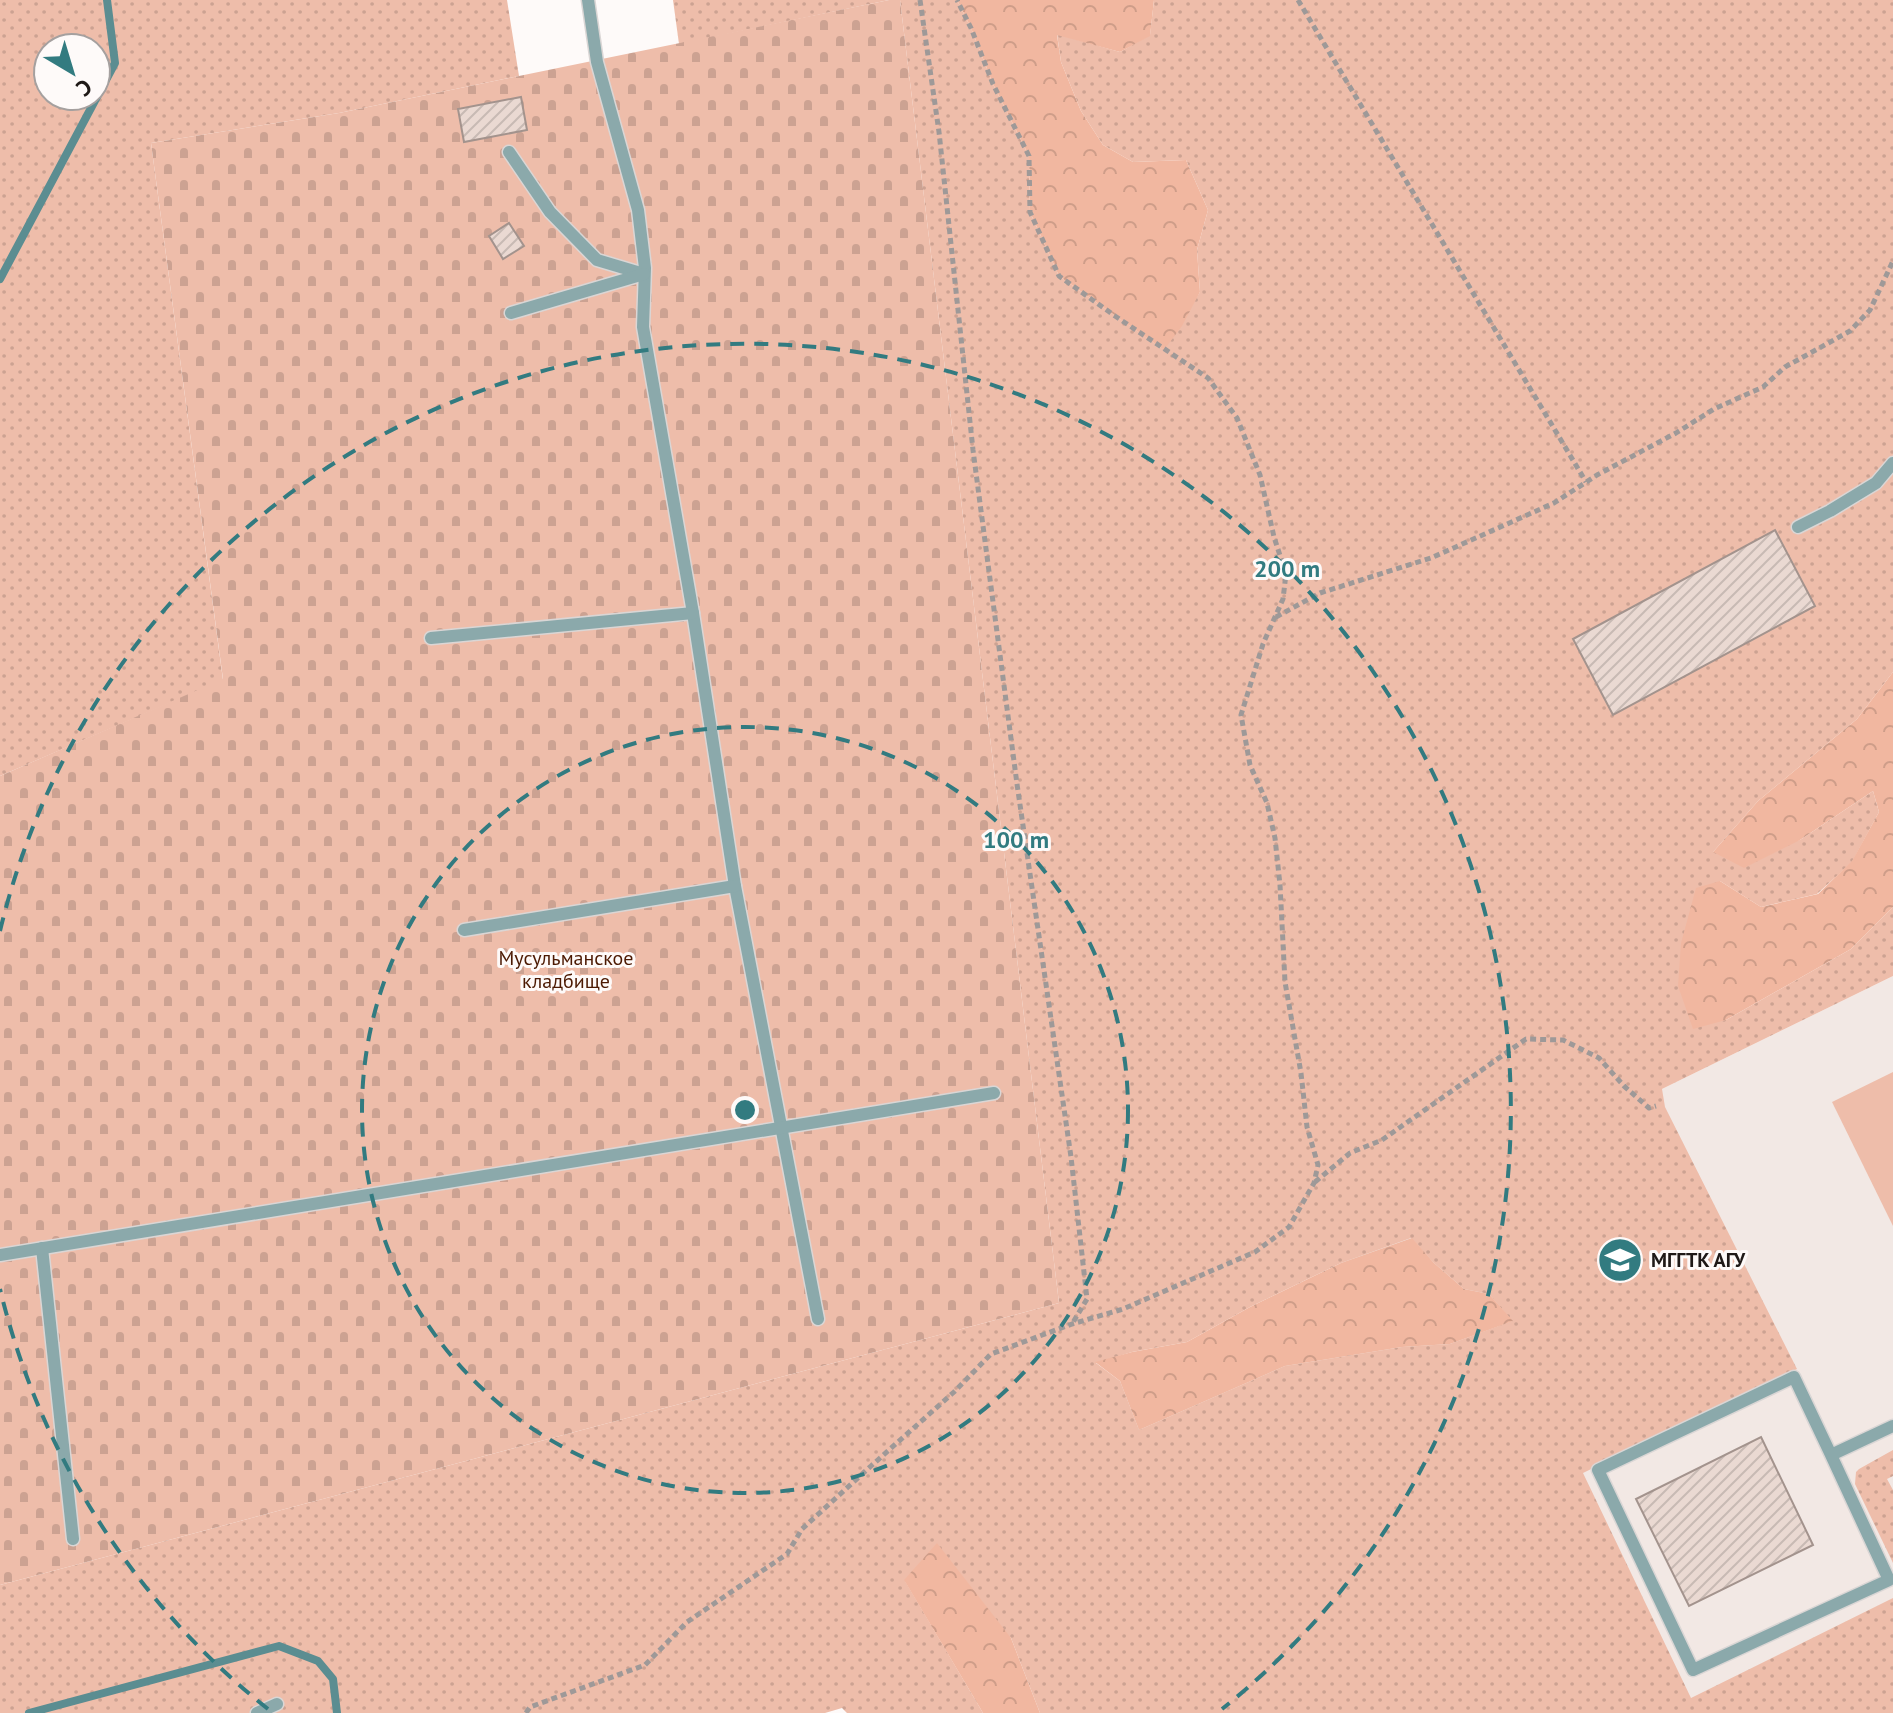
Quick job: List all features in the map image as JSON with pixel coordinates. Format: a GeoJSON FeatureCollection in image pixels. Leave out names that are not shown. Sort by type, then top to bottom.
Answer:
{"type":"FeatureCollection","features":[{"type":"Feature","properties":{"kind":"lane"},"geometry":{"type":"LineString","coordinates":[[588,0],[597,62],[638,210],[644,274],[643,327],[693,613],[735,886],[818,1319]]}},
{"type":"Feature","properties":{"kind":"lane"},"geometry":{"type":"LineString","coordinates":[[509,152],[550,212],[597,260],[644,274]]}},
{"type":"Feature","properties":{"kind":"lane"},"geometry":{"type":"LineString","coordinates":[[511,313],[644,274]]}},
{"type":"Feature","properties":{"kind":"lane"},"geometry":{"type":"LineString","coordinates":[[1798,527],[1876,483],[1893,463]]}},
{"type":"Feature","properties":{"kind":"lane"},"geometry":{"type":"LineString","coordinates":[[431,638],[693,613]]}},
{"type":"Feature","properties":{"kind":"lane"},"geometry":{"type":"LineString","coordinates":[[464,930],[735,886]]}},
{"type":"Feature","properties":{"kind":"lane"},"geometry":{"type":"LineString","coordinates":[[0,1255],[994,1093]]}},
{"type":"Feature","properties":{"kind":"lane"},"geometry":{"type":"LineString","coordinates":[[42,1248],[73,1539]]}},
{"type":"Feature","properties":{"kind":"lane"},"geometry":{"type":"LineString","coordinates":[[1794,1377],[1831,1455],[1889,1580],[1693,1670],[1598,1470],[1794,1377]]}},
{"type":"Feature","properties":{"kind":"lane"},"geometry":{"type":"LineString","coordinates":[[1831,1455],[1893,1426]]}},
{"type":"Feature","properties":{"kind":"lane"},"geometry":{"type":"LineString","coordinates":[[257,1713],[277,1704]]}},
{"type":"Feature","properties":{"kind":"path"},"geometry":{"type":"LineString","coordinates":[[920,0],[939,132],[977,480],[1071,1157],[1087,1299],[1072,1324]]}},
{"type":"Feature","properties":{"kind":"path"},"geometry":{"type":"LineString","coordinates":[[526,1713],[530,1707],[645,1665],[687,1622],[787,1554],[802,1529],[954,1392],[991,1354],[1123,1309],[1255,1252],[1289,1227],[1314,1183],[1318,1165],[1307,1127],[1285,982],[1275,838],[1267,803],[1250,765],[1241,715],[1263,644],[1283,599],[1286,574],[1260,475],[1237,418],[1208,378],[1059,276],[1030,212],[1029,156],[993,84],[957,0]]}},
{"type":"Feature","properties":{"kind":"path"},"geometry":{"type":"LineString","coordinates":[[1298,0],[1586,482]]}},
{"type":"Feature","properties":{"kind":"path"},"geometry":{"type":"LineString","coordinates":[[1275,618],[1320,593],[1431,558],[1554,503],[1714,409],[1763,387],[1785,367],[1850,331],[1870,310],[1893,261]]}},
{"type":"Feature","properties":{"kind":"path"},"geometry":{"type":"LineString","coordinates":[[1314,1183],[1350,1153],[1382,1140],[1526,1039],[1563,1040],[1599,1058],[1649,1108],[1656,1106]]}},
{"type":"Feature","properties":{"kind":"shaded area","name":"МГГТК АГУ"},"geometry":{"type":"Polygon","coordinates":[[[1893,976],[1893,1713],[1204,1713],[1033,1430],[1662,1089],[1893,976]]]}},
{"type":"Feature","properties":{"kind":"green space"},"geometry":{"type":"Polygon","coordinates":[[[0,0],[507,0],[519,76],[339,113],[151,143],[223,680],[0,776],[0,0]]]}},
{"type":"Feature","properties":{"kind":"green space"},"geometry":{"type":"Polygon","coordinates":[[[673,0],[889,0],[679,44],[673,0]]]}},
{"type":"Feature","properties":{"kind":"green space"},"geometry":{"type":"Polygon","coordinates":[[[900,0],[957,0],[993,84],[1029,156],[1030,212],[1059,276],[1163,349],[1200,292],[1197,250],[1208,210],[1186,160],[1133,162],[1103,145],[1081,111],[1061,62],[1057,34],[1120,52],[1150,35],[1154,0],[1893,0],[1893,672],[1857,719],[1758,801],[1713,852],[1800,840],[1873,791],[1879,812],[1852,862],[1817,894],[1761,907],[1720,881],[1726,1020],[1851,949],[1893,907],[1893,976],[1662,1089],[1665,1107],[1797,1369],[1583,1473],[1691,1698],[1893,1598],[1893,1713],[1040,1713],[1011,1638],[905,1581],[983,1713],[847,1713],[842,1708],[825,1713],[0,1713],[0,1585],[1059,1303],[900,0]],[[1411,1238],[1341,1263],[1187,1342],[1132,1352],[1096,1363],[1120,1381],[1139,1430],[1285,1366],[1402,1347],[1450,1344],[1512,1321],[1489,1294],[1464,1289],[1411,1238]]]}},
{"type":"Feature","properties":{"kind":"green space","name":"Мусульманское кладбище"},"geometry":{"type":"Polygon","coordinates":[[[900,0],[1059,1303],[0,1585],[0,776],[223,679],[151,143],[339,113],[900,0]]]}},
{"type":"Feature","properties":{"kind":"green space"},"geometry":{"type":"Polygon","coordinates":[[[957,0],[1154,0],[1150,36],[1120,52],[1057,35],[1061,62],[1081,111],[1103,145],[1133,162],[1186,160],[1208,210],[1197,250],[1200,292],[1182,326],[1164,350],[1059,276],[1030,212],[1029,156],[993,84],[957,0]]]}},
{"type":"Feature","properties":{"kind":"green space"},"geometry":{"type":"Polygon","coordinates":[[[1893,672],[1893,907],[1851,949],[1726,1020],[1693,1029],[1678,986],[1681,943],[1696,888],[1720,881],[1761,907],[1818,894],[1852,861],[1879,812],[1873,791],[1800,840],[1744,868],[1713,852],[1758,801],[1857,719],[1893,672]]]}},
{"type":"Feature","properties":{"kind":"green space"},"geometry":{"type":"Polygon","coordinates":[[[1893,1072],[1893,1226],[1832,1102],[1893,1072]]]}},
{"type":"Feature","properties":{"kind":"green space"},"geometry":{"type":"Polygon","coordinates":[[[1412,1238],[1434,1263],[1464,1289],[1489,1294],[1513,1321],[1450,1344],[1402,1347],[1285,1366],[1139,1430],[1120,1381],[1095,1362],[1187,1342],[1341,1263],[1412,1238]]]}},
{"type":"Feature","properties":{"kind":"green space"},"geometry":{"type":"Polygon","coordinates":[[[1893,1450],[1893,1476],[1887,1479],[1893,1490],[1893,1563],[1855,1484],[1859,1469],[1893,1450]]]}},
{"type":"Feature","properties":{"kind":"green space"},"geometry":{"type":"Polygon","coordinates":[[[937,1543],[1011,1638],[1040,1713],[983,1713],[904,1580],[937,1543]]]}},
{"type":"Feature","properties":{"kind":"building"},"geometry":{"type":"Polygon","coordinates":[[[521,97],[527,130],[464,142],[458,109],[521,97]]]}},
{"type":"Feature","properties":{"kind":"building"},"geometry":{"type":"Polygon","coordinates":[[[509,223],[524,246],[503,259],[489,236],[509,223]]]}},
{"type":"Feature","properties":{"kind":"building"},"geometry":{"type":"Polygon","coordinates":[[[1775,530],[1815,606],[1613,715],[1573,639],[1775,530]]]}},
{"type":"Feature","properties":{"kind":"building"},"geometry":{"type":"Polygon","coordinates":[[[1761,1437],[1813,1545],[1689,1606],[1636,1499],[1761,1437]]]}},
{"type":"Feature","properties":{"kind":"waterway"},"geometry":{"type":"LineString","coordinates":[[0,279],[115,63],[107,0]]}},
{"type":"Feature","properties":{"kind":"waterway"},"geometry":{"type":"LineString","coordinates":[[29,1713],[279,1646],[318,1661],[333,1679],[337,1713]]}},
{"type":"Feature","properties":{"kind":"place","name":"МГГТК АГУ"},"geometry":{"type":"Point","coordinates":[1620,1260]}}]}
